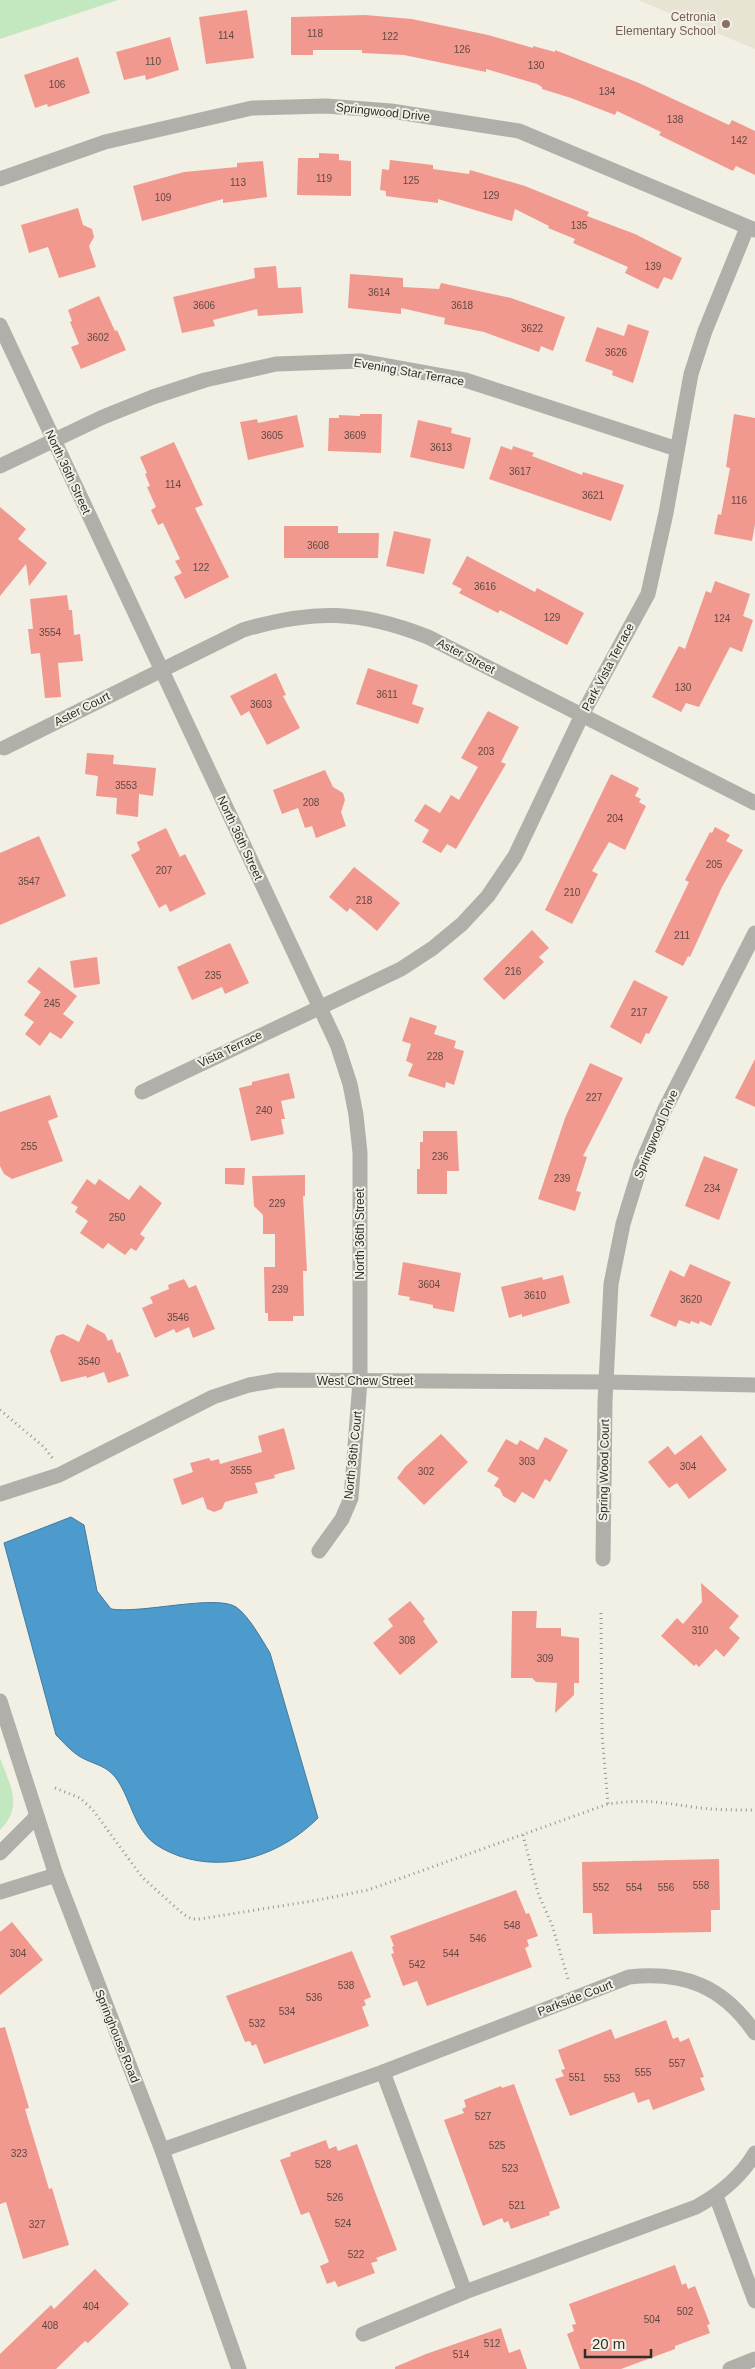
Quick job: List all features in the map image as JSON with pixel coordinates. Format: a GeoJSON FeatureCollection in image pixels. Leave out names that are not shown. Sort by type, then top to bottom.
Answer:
{"type":"FeatureCollection","features":[{"type":"Feature","properties":{"kind":"street","name":"Springwood Drive"},"geometry":{"type":"LineString","coordinates":[[0,179],[105,142],[252,108],[326,106],[391,111],[519,131],[751,229]]}},
{"type":"Feature","properties":{"kind":"street","name":"Park Vista Terrace"},"geometry":{"type":"LineString","coordinates":[[318,1006],[401,969],[433,948],[462,924],[488,896],[515,856],[582,715],[648,594],[678,449],[691,374],[705,331],[751,229]]}},
{"type":"Feature","properties":{"kind":"street","name":"North 36th Street"},"geometry":{"type":"LineString","coordinates":[[0,325],[337,1044],[350,1084],[360,1153],[360,1381]]}},
{"type":"Feature","properties":{"kind":"street","name":"Evening Star Terrace"},"geometry":{"type":"LineString","coordinates":[[0,466],[128,407],[205,380],[276,364],[360,361],[465,380],[678,449]]}},
{"type":"Feature","properties":{"kind":"street","name":"Aster Street"},"geometry":{"type":"LineString","coordinates":[[160,669],[243,630],[275,620],[307,615],[365,617],[397,625],[428,636],[755,803]]}},
{"type":"Feature","properties":{"kind":"street","name":"Aster Court"},"geometry":{"type":"LineString","coordinates":[[4,748],[160,669]]}},
{"type":"Feature","properties":{"kind":"street","name":"Springwood Drive"},"geometry":{"type":"LineString","coordinates":[[607,1382],[611,1284],[623,1224],[641,1165],[664,1109],[755,933]]}},
{"type":"Feature","properties":{"kind":"street","name":"Vista Terrace"},"geometry":{"type":"LineString","coordinates":[[142,1092],[318,1006]]}},
{"type":"Feature","properties":{"kind":"street","name":"West Chew Street"},"geometry":{"type":"LineString","coordinates":[[0,1494],[60,1475],[213,1397],[240,1388],[278,1380],[755,1385]]}},
{"type":"Feature","properties":{"kind":"street","name":"North 36th Court"},"geometry":{"type":"LineString","coordinates":[[319,1551],[342,1519],[351,1498],[360,1381]]}},
{"type":"Feature","properties":{"kind":"street","name":"Spring Wood Court"},"geometry":{"type":"LineString","coordinates":[[603,1559],[607,1382]]}},
{"type":"Feature","properties":{"kind":"street","name":"Springhouse Road"},"geometry":{"type":"LineString","coordinates":[[0,1701],[56,1875],[162,2150],[239,2369]]}},
{"type":"Feature","properties":{"kind":"street"},"geometry":{"type":"LineString","coordinates":[[0,1853],[37,1816]]}},
{"type":"Feature","properties":{"kind":"street"},"geometry":{"type":"LineString","coordinates":[[0,1892],[56,1875]]}},
{"type":"Feature","properties":{"kind":"street","name":"Parkside Court"},"geometry":{"type":"LineString","coordinates":[[162,2150],[384,2072],[629,1977],[653,1974],[682,1978],[705,1986],[726,1999],[744,2016],[755,2033]]}},
{"type":"Feature","properties":{"kind":"street"},"geometry":{"type":"LineString","coordinates":[[384,2072],[465,2292]]}},
{"type":"Feature","properties":{"kind":"street"},"geometry":{"type":"LineString","coordinates":[[362,2334],[465,2292],[696,2208],[716,2196],[737,2178],[755,2153]]}},
{"type":"Feature","properties":{"kind":"street"},"geometry":{"type":"LineString","coordinates":[[716,2196],[755,2301]]}},
{"type":"Feature","properties":{"kind":"street"},"geometry":{"type":"LineString","coordinates":[[730,2369],[755,2358]]}},
{"type":"Feature","properties":{"kind":"path"},"geometry":{"type":"LineString","coordinates":[[0,1410],[44,1447],[60,1475]]}},
{"type":"Feature","properties":{"kind":"path"},"geometry":{"type":"LineString","coordinates":[[601,1613],[602,1735],[608,1804]]}},
{"type":"Feature","properties":{"kind":"path"},"geometry":{"type":"LineString","coordinates":[[55,1788],[80,1798],[93,1810],[142,1877],[183,1914],[192,1918],[214,1918],[368,1890],[502,1840],[523,1835],[608,1804],[636,1800],[711,1809],[755,1810]]}},
{"type":"Feature","properties":{"kind":"path"},"geometry":{"type":"LineString","coordinates":[[523,1835],[538,1893],[552,1926],[574,1998]]}},
{"type":"Feature","properties":{"kind":"shaded area","name":"Cetronia Elementary School"},"geometry":{"type":"Polygon","coordinates":[[[638,0],[755,0],[755,49],[638,0]]]}},
{"type":"Feature","properties":{"kind":"green space"},"geometry":{"type":"Polygon","coordinates":[[[0,0],[118,0],[0,39],[0,0]]]}},
{"type":"Feature","properties":{"kind":"green space"},"geometry":{"type":"Polygon","coordinates":[[[0,1758],[11,1787],[13,1804],[12,1813],[0,1830],[0,1758]]]}},
{"type":"Feature","properties":{"kind":"water"},"geometry":{"type":"Polygon","coordinates":[[[71,1517],[84,1525],[97,1591],[111,1609],[140,1609],[196,1603],[226,1604],[236,1607],[250,1622],[270,1653],[318,1818],[304,1831],[288,1842],[271,1850],[254,1857],[235,1861],[198,1861],[179,1856],[160,1847],[145,1834],[120,1784],[109,1771],[76,1754],[56,1735],[4,1543],[71,1517]]]}},
{"type":"Feature","properties":{"kind":"building"},"geometry":{"type":"Polygon","coordinates":[[[247,10],[254,58],[206,64],[199,17],[247,10]]]}},
{"type":"Feature","properties":{"kind":"building"},"geometry":{"type":"Polygon","coordinates":[[[365,15],[412,19],[488,35],[533,48],[533,46],[555,52],[555,50],[639,83],[729,125],[732,120],[755,131],[755,175],[736,166],[733,171],[659,135],[661,132],[617,111],[615,115],[542,89],[537,84],[486,69],[486,72],[404,55],[362,53],[362,50],[313,50],[313,55],[291,55],[291,17],[365,15]]]}},
{"type":"Feature","properties":{"kind":"building"},"geometry":{"type":"Polygon","coordinates":[[[170,37],[179,70],[146,80],[145,75],[124,80],[116,52],[170,37]]]}},
{"type":"Feature","properties":{"kind":"building"},"geometry":{"type":"Polygon","coordinates":[[[78,57],[90,93],[48,107],[47,104],[35,108],[24,75],[78,57]]]}},
{"type":"Feature","properties":{"kind":"building"},"geometry":{"type":"Polygon","coordinates":[[[319,153],[339,154],[339,160],[351,161],[351,196],[297,195],[298,158],[319,158],[319,153]]]}},
{"type":"Feature","properties":{"kind":"building"},"geometry":{"type":"Polygon","coordinates":[[[390,160],[433,165],[433,169],[469,174],[470,170],[525,186],[589,212],[587,216],[635,234],[682,258],[672,280],[664,277],[658,289],[625,273],[628,267],[573,243],[575,239],[548,228],[549,226],[515,209],[512,221],[438,199],[438,203],[386,196],[386,191],[380,190],[382,169],[389,170],[390,160]]]}},
{"type":"Feature","properties":{"kind":"building"},"geometry":{"type":"Polygon","coordinates":[[[263,161],[267,197],[223,203],[223,199],[142,221],[133,186],[184,172],[237,167],[237,163],[263,161]]]}},
{"type":"Feature","properties":{"kind":"building"},"geometry":{"type":"Polygon","coordinates":[[[78,208],[83,225],[92,229],[94,237],[89,246],[96,267],[59,278],[48,247],[29,253],[21,225],[78,208]]]}},
{"type":"Feature","properties":{"kind":"building"},"geometry":{"type":"Polygon","coordinates":[[[276,266],[278,288],[301,287],[303,313],[258,316],[257,309],[213,320],[215,326],[182,333],[173,297],[255,278],[254,268],[276,266]]]}},
{"type":"Feature","properties":{"kind":"building"},"geometry":{"type":"Polygon","coordinates":[[[350,274],[403,278],[403,287],[439,289],[441,283],[511,298],[565,317],[553,351],[541,346],[539,352],[484,332],[444,324],[445,318],[401,308],[401,314],[348,308],[350,274]]]}},
{"type":"Feature","properties":{"kind":"building"},"geometry":{"type":"Polygon","coordinates":[[[99,296],[126,350],[81,369],[71,347],[79,344],[70,322],[72,321],[68,310],[99,296]]]}},
{"type":"Feature","properties":{"kind":"building"},"geometry":{"type":"Polygon","coordinates":[[[628,324],[649,331],[633,383],[612,375],[613,371],[585,361],[597,327],[624,336],[628,324]]]}},
{"type":"Feature","properties":{"kind":"building"},"geometry":{"type":"Polygon","coordinates":[[[360,414],[382,414],[381,453],[328,451],[329,418],[339,418],[339,415],[360,416],[360,414]]]}},
{"type":"Feature","properties":{"kind":"building"},"geometry":{"type":"Polygon","coordinates":[[[734,414],[755,418],[755,524],[752,541],[714,534],[718,514],[721,515],[730,468],[726,467],[734,414]]]}},
{"type":"Feature","properties":{"kind":"building"},"geometry":{"type":"Polygon","coordinates":[[[297,415],[304,447],[248,460],[240,422],[257,419],[258,423],[297,415]]]}},
{"type":"Feature","properties":{"kind":"building"},"geometry":{"type":"Polygon","coordinates":[[[418,420],[452,428],[451,433],[471,438],[464,469],[410,457],[418,420]]]}},
{"type":"Feature","properties":{"kind":"building"},"geometry":{"type":"Polygon","coordinates":[[[174,442],[203,505],[195,508],[229,577],[185,599],[174,577],[182,573],[175,561],[180,559],[163,523],[158,525],[151,510],[156,507],[147,487],[150,486],[145,474],[147,473],[140,457],[174,442]]]}},
{"type":"Feature","properties":{"kind":"building"},"geometry":{"type":"Polygon","coordinates":[[[501,446],[512,450],[513,446],[534,453],[532,456],[582,475],[583,472],[624,485],[611,521],[489,479],[501,446]]]}},
{"type":"Feature","properties":{"kind":"building"},"geometry":{"type":"Polygon","coordinates":[[[0,507],[26,529],[18,539],[47,563],[29,586],[26,564],[0,596],[0,507]]]}},
{"type":"Feature","properties":{"kind":"building"},"geometry":{"type":"Polygon","coordinates":[[[284,526],[338,526],[338,533],[379,533],[378,558],[284,558],[284,526]]]}},
{"type":"Feature","properties":{"kind":"building"},"geometry":{"type":"Polygon","coordinates":[[[394,531],[431,539],[424,574],[386,566],[394,531]]]}},
{"type":"Feature","properties":{"kind":"building"},"geometry":{"type":"Polygon","coordinates":[[[467,556],[535,592],[537,588],[584,613],[567,645],[500,610],[498,613],[459,593],[462,589],[452,584],[467,556]]]}},
{"type":"Feature","properties":{"kind":"building"},"geometry":{"type":"Polygon","coordinates":[[[715,581],[750,594],[743,616],[753,620],[742,652],[730,647],[699,707],[686,703],[681,712],[652,697],[679,646],[685,649],[706,591],[711,593],[715,581]]]}},
{"type":"Feature","properties":{"kind":"building"},"geometry":{"type":"Polygon","coordinates":[[[67,595],[69,610],[72,610],[74,635],[80,634],[83,661],[58,663],[61,697],[45,698],[40,653],[31,654],[28,629],[33,629],[30,599],[67,595]]]}},
{"type":"Feature","properties":{"kind":"building"},"geometry":{"type":"Polygon","coordinates":[[[368,668],[418,685],[412,704],[424,708],[418,724],[356,704],[368,668]]]}},
{"type":"Feature","properties":{"kind":"building"},"geometry":{"type":"Polygon","coordinates":[[[276,673],[286,695],[283,696],[300,728],[267,745],[249,711],[241,716],[230,696],[276,673]]]}},
{"type":"Feature","properties":{"kind":"building"},"geometry":{"type":"Polygon","coordinates":[[[488,711],[519,727],[501,762],[506,764],[456,849],[447,844],[441,853],[422,842],[429,830],[414,821],[425,804],[440,813],[451,795],[459,800],[478,767],[461,758],[488,711]]]}},
{"type":"Feature","properties":{"kind":"building"},"geometry":{"type":"Polygon","coordinates":[[[87,753],[114,755],[113,764],[156,768],[153,796],[139,794],[138,817],[116,814],[117,798],[96,796],[98,776],[85,774],[87,753]]]}},
{"type":"Feature","properties":{"kind":"building"},"geometry":{"type":"Polygon","coordinates":[[[325,770],[333,787],[343,793],[345,800],[341,812],[346,826],[316,838],[312,826],[305,828],[298,808],[282,814],[273,790],[325,770]]]}},
{"type":"Feature","properties":{"kind":"building"},"geometry":{"type":"Polygon","coordinates":[[[611,774],[639,788],[635,796],[641,799],[639,802],[646,806],[625,850],[609,842],[592,871],[598,874],[572,924],[545,910],[611,774]]]}},
{"type":"Feature","properties":{"kind":"building"},"geometry":{"type":"Polygon","coordinates":[[[715,827],[730,835],[726,841],[743,850],[722,887],[690,957],[688,956],[683,966],[655,952],[689,882],[685,880],[710,832],[712,833],[715,827]]]}},
{"type":"Feature","properties":{"kind":"building"},"geometry":{"type":"Polygon","coordinates":[[[166,828],[180,857],[185,854],[206,894],[170,912],[166,904],[159,908],[131,855],[140,850],[137,842],[166,828]]]}},
{"type":"Feature","properties":{"kind":"building"},"geometry":{"type":"Polygon","coordinates":[[[39,836],[66,896],[0,925],[0,853],[39,836]]]}},
{"type":"Feature","properties":{"kind":"building"},"geometry":{"type":"Polygon","coordinates":[[[354,867],[400,903],[377,931],[350,908],[347,912],[329,897],[354,867]]]}},
{"type":"Feature","properties":{"kind":"building"},"geometry":{"type":"Polygon","coordinates":[[[532,930],[549,948],[539,957],[544,962],[504,1000],[483,979],[532,930]]]}},
{"type":"Feature","properties":{"kind":"building"},"geometry":{"type":"Polygon","coordinates":[[[230,943],[249,983],[225,994],[222,987],[192,1000],[177,967],[230,943]]]}},
{"type":"Feature","properties":{"kind":"building"},"geometry":{"type":"Polygon","coordinates":[[[97,957],[100,984],[74,988],[70,961],[97,957]]]}},
{"type":"Feature","properties":{"kind":"building"},"geometry":{"type":"Polygon","coordinates":[[[39,967],[77,996],[63,1014],[74,1022],[61,1039],[50,1032],[40,1046],[25,1034],[34,1022],[24,1015],[41,992],[27,982],[39,967]]]}},
{"type":"Feature","properties":{"kind":"building"},"geometry":{"type":"Polygon","coordinates":[[[634,980],[668,997],[649,1034],[646,1033],[641,1044],[610,1027],[634,980]]]}},
{"type":"Feature","properties":{"kind":"building"},"geometry":{"type":"Polygon","coordinates":[[[410,1017],[437,1026],[434,1034],[456,1041],[454,1048],[464,1051],[454,1085],[446,1082],[445,1088],[408,1076],[413,1064],[406,1061],[411,1044],[402,1041],[410,1017]]]}},
{"type":"Feature","properties":{"kind":"building"},"geometry":{"type":"Polygon","coordinates":[[[755,1059],[755,1107],[735,1098],[755,1059]]]}},
{"type":"Feature","properties":{"kind":"building"},"geometry":{"type":"Polygon","coordinates":[[[590,1063],[623,1078],[583,1156],[587,1157],[576,1191],[581,1192],[575,1211],[538,1199],[565,1118],[590,1063]]]}},
{"type":"Feature","properties":{"kind":"building"},"geometry":{"type":"Polygon","coordinates":[[[289,1073],[295,1098],[281,1101],[285,1119],[281,1119],[284,1134],[251,1141],[239,1088],[252,1085],[252,1082],[289,1073]]]}},
{"type":"Feature","properties":{"kind":"building"},"geometry":{"type":"Polygon","coordinates":[[[50,1095],[58,1117],[48,1121],[63,1161],[12,1179],[4,1174],[0,1166],[0,1112],[50,1095]]]}},
{"type":"Feature","properties":{"kind":"building"},"geometry":{"type":"Polygon","coordinates":[[[423,1131],[457,1131],[459,1171],[447,1171],[447,1194],[417,1194],[417,1169],[420,1169],[420,1142],[423,1142],[423,1131]]]}},
{"type":"Feature","properties":{"kind":"building"},"geometry":{"type":"Polygon","coordinates":[[[704,1156],[738,1169],[719,1220],[685,1206],[704,1156]]]}},
{"type":"Feature","properties":{"kind":"building"},"geometry":{"type":"Polygon","coordinates":[[[225,1168],[245,1168],[244,1185],[225,1184],[225,1168]]]}},
{"type":"Feature","properties":{"kind":"building"},"geometry":{"type":"Polygon","coordinates":[[[305,1175],[305,1196],[303,1196],[307,1271],[303,1271],[304,1316],[293,1316],[293,1321],[268,1321],[268,1313],[265,1313],[264,1267],[275,1267],[275,1234],[263,1234],[263,1215],[254,1206],[252,1176],[305,1175]]]}},
{"type":"Feature","properties":{"kind":"building"},"geometry":{"type":"Polygon","coordinates":[[[87,1179],[95,1185],[99,1179],[129,1200],[140,1185],[162,1203],[140,1234],[145,1238],[136,1251],[131,1248],[125,1255],[108,1243],[103,1249],[80,1233],[88,1221],[75,1212],[78,1207],[71,1203],[87,1179]]]}},
{"type":"Feature","properties":{"kind":"building"},"geometry":{"type":"Polygon","coordinates":[[[403,1262],[461,1273],[454,1312],[433,1308],[433,1305],[409,1300],[410,1297],[398,1295],[403,1262]]]}},
{"type":"Feature","properties":{"kind":"building"},"geometry":{"type":"Polygon","coordinates":[[[690,1264],[731,1282],[711,1326],[700,1321],[699,1324],[691,1321],[690,1324],[679,1320],[676,1327],[650,1316],[670,1270],[684,1277],[690,1264]]]}},
{"type":"Feature","properties":{"kind":"building"},"geometry":{"type":"Polygon","coordinates":[[[563,1275],[570,1303],[522,1317],[522,1314],[509,1318],[501,1287],[542,1277],[543,1280],[563,1275]]]}},
{"type":"Feature","properties":{"kind":"building"},"geometry":{"type":"Polygon","coordinates":[[[184,1279],[189,1288],[196,1285],[215,1329],[193,1338],[189,1327],[176,1333],[174,1329],[155,1338],[142,1308],[153,1303],[150,1297],[169,1289],[168,1285],[184,1279]]]}},
{"type":"Feature","properties":{"kind":"building"},"geometry":{"type":"Polygon","coordinates":[[[87,1324],[105,1334],[108,1341],[112,1339],[117,1353],[120,1352],[129,1376],[108,1383],[104,1372],[87,1378],[86,1376],[61,1382],[50,1351],[56,1336],[63,1334],[79,1342],[87,1324]]]}},
{"type":"Feature","properties":{"kind":"building"},"geometry":{"type":"Polygon","coordinates":[[[284,1428],[295,1469],[274,1475],[275,1478],[255,1483],[258,1493],[225,1502],[222,1509],[214,1512],[207,1509],[203,1497],[182,1505],[173,1479],[193,1472],[190,1463],[209,1458],[211,1461],[219,1459],[220,1464],[262,1452],[258,1436],[284,1428]]]}},
{"type":"Feature","properties":{"kind":"building"},"geometry":{"type":"Polygon","coordinates":[[[441,1434],[468,1462],[424,1505],[397,1478],[405,1467],[441,1434]]]}},
{"type":"Feature","properties":{"kind":"building"},"geometry":{"type":"Polygon","coordinates":[[[701,1435],[727,1470],[689,1499],[677,1483],[669,1488],[648,1462],[668,1446],[675,1455],[701,1435]]]}},
{"type":"Feature","properties":{"kind":"building"},"geometry":{"type":"Polygon","coordinates":[[[545,1437],[568,1450],[550,1482],[545,1479],[534,1499],[522,1492],[515,1503],[503,1496],[500,1489],[494,1486],[499,1478],[487,1471],[506,1439],[517,1445],[520,1440],[538,1450],[545,1437]]]}},
{"type":"Feature","properties":{"kind":"building"},"geometry":{"type":"Polygon","coordinates":[[[701,1583],[739,1616],[729,1628],[740,1638],[724,1657],[716,1649],[699,1667],[696,1664],[694,1666],[661,1636],[677,1618],[683,1624],[702,1602],[701,1583]]]}},
{"type":"Feature","properties":{"kind":"building"},"geometry":{"type":"Polygon","coordinates":[[[410,1601],[425,1619],[423,1621],[438,1642],[400,1675],[373,1643],[393,1626],[388,1619],[410,1601]]]}},
{"type":"Feature","properties":{"kind":"building"},"geometry":{"type":"Polygon","coordinates":[[[512,1611],[537,1611],[536,1628],[561,1628],[561,1636],[579,1638],[579,1683],[574,1683],[574,1695],[555,1713],[557,1683],[536,1682],[532,1678],[511,1678],[512,1611]]]}},
{"type":"Feature","properties":{"kind":"building"},"geometry":{"type":"Polygon","coordinates":[[[719,1859],[720,1910],[711,1910],[711,1932],[593,1934],[592,1913],[583,1913],[582,1862],[719,1859]]]}},
{"type":"Feature","properties":{"kind":"building"},"geometry":{"type":"Polygon","coordinates":[[[516,1890],[526,1914],[529,1913],[538,1936],[527,1940],[529,1946],[525,1948],[532,1967],[427,2006],[417,1981],[403,1986],[391,1954],[394,1953],[392,1947],[394,1946],[390,1936],[516,1890]]]}},
{"type":"Feature","properties":{"kind":"building"},"geometry":{"type":"Polygon","coordinates":[[[12,1922],[43,1960],[0,1995],[0,1932],[12,1922]]]}},
{"type":"Feature","properties":{"kind":"building"},"geometry":{"type":"Polygon","coordinates":[[[352,1951],[371,1997],[364,2000],[366,2005],[362,2007],[369,2026],[264,2064],[256,2044],[252,2046],[250,2041],[245,2042],[226,1996],[352,1951]]]}},
{"type":"Feature","properties":{"kind":"building"},"geometry":{"type":"Polygon","coordinates":[[[666,2020],[673,2039],[678,2037],[680,2042],[689,2038],[704,2077],[700,2078],[705,2090],[653,2110],[649,2099],[638,2103],[634,2092],[570,2116],[555,2079],[564,2076],[561,2070],[565,2069],[558,2050],[611,2029],[615,2039],[666,2020]]]}},
{"type":"Feature","properties":{"kind":"building"},"geometry":{"type":"Polygon","coordinates":[[[5,2027],[29,2108],[25,2109],[49,2189],[52,2188],[69,2245],[23,2259],[6,2202],[0,2204],[0,2028],[5,2027]]]}},
{"type":"Feature","properties":{"kind":"building"},"geometry":{"type":"Polygon","coordinates":[[[514,2084],[560,2208],[549,2212],[550,2215],[511,2229],[508,2221],[504,2223],[502,2218],[483,2226],[444,2120],[464,2113],[462,2109],[466,2107],[464,2100],[501,2086],[502,2088],[514,2084]]]}},
{"type":"Feature","properties":{"kind":"building"},"geometry":{"type":"Polygon","coordinates":[[[326,2140],[329,2149],[336,2146],[338,2151],[357,2144],[397,2250],[376,2258],[378,2261],[371,2263],[375,2273],[338,2287],[335,2281],[327,2284],[320,2266],[329,2262],[309,2212],[301,2215],[280,2160],[291,2156],[290,2153],[326,2140]]]}},
{"type":"Feature","properties":{"kind":"building"},"geometry":{"type":"Polygon","coordinates":[[[675,2265],[682,2285],[686,2283],[688,2289],[695,2286],[710,2324],[707,2325],[710,2333],[675,2346],[675,2349],[621,2369],[580,2369],[567,2334],[574,2331],[572,2325],[576,2324],[569,2304],[675,2265]]]}},
{"type":"Feature","properties":{"kind":"building"},"geometry":{"type":"Polygon","coordinates":[[[95,2269],[129,2304],[88,2343],[85,2341],[56,2369],[0,2369],[0,2354],[51,2305],[54,2309],[95,2269]]]}},
{"type":"Feature","properties":{"kind":"building"},"geometry":{"type":"Polygon","coordinates":[[[501,2328],[509,2353],[520,2349],[527,2369],[395,2369],[395,2367],[426,2354],[501,2328]]]}},
{"type":"Feature","properties":{"kind":"place","name":"Cetronia Elementary School"},"geometry":{"type":"Point","coordinates":[726,24]}}]}
